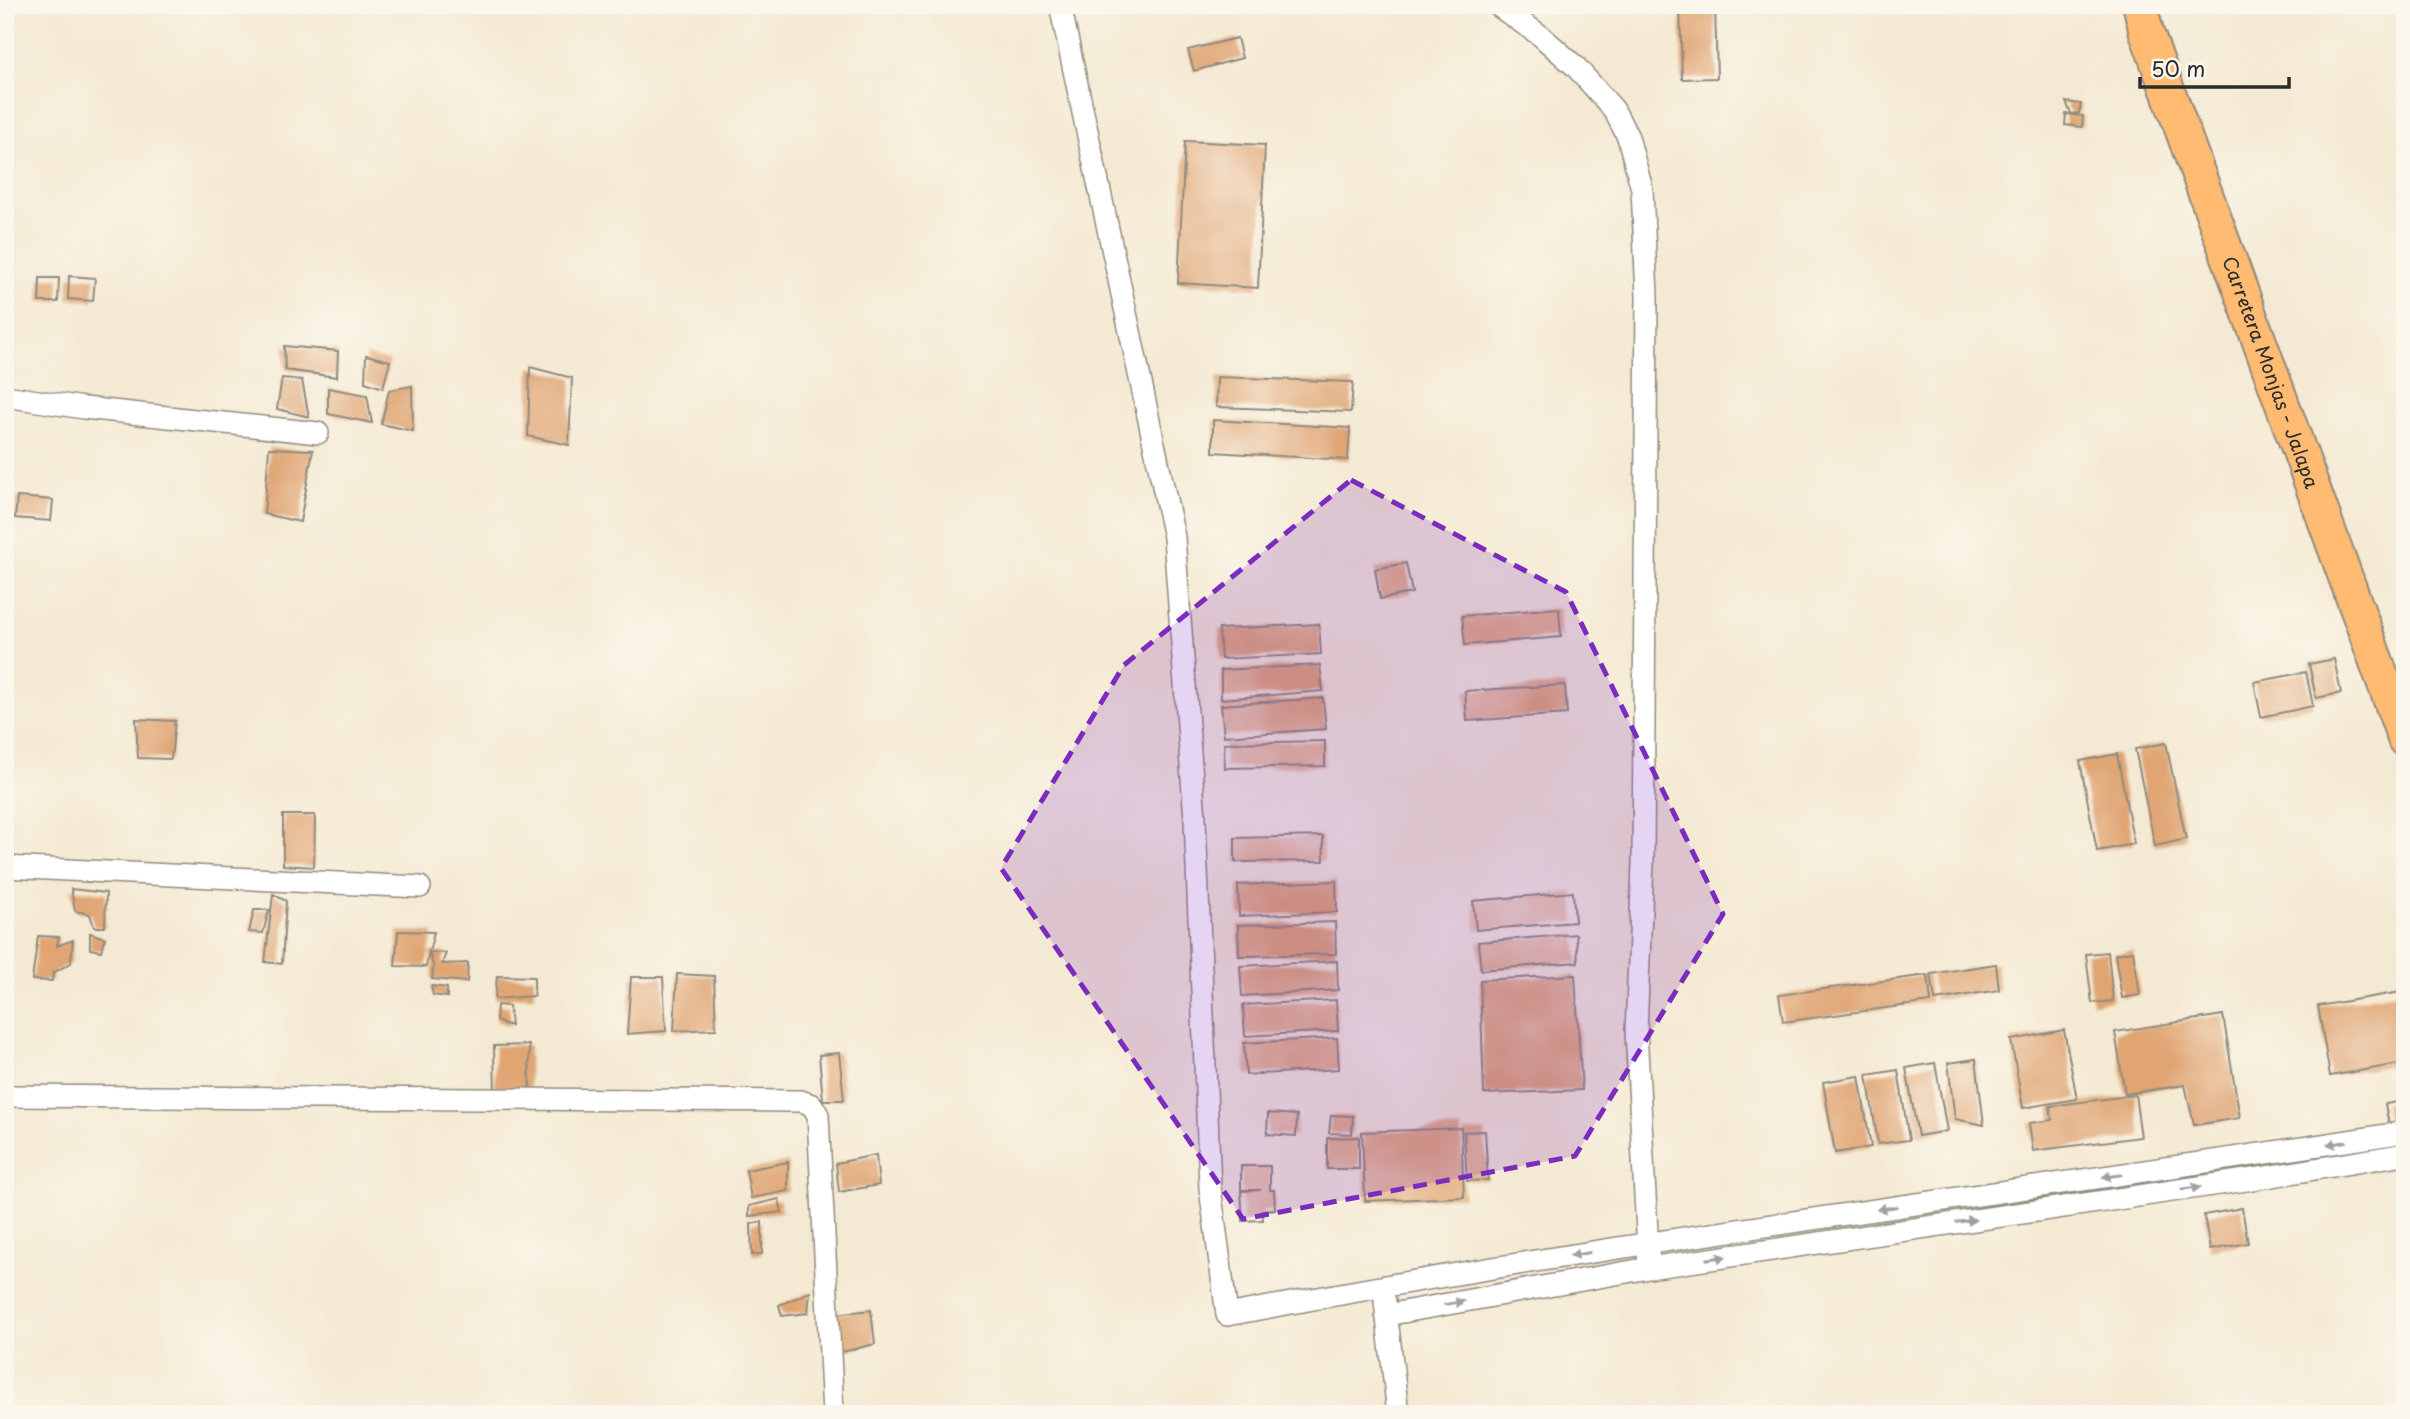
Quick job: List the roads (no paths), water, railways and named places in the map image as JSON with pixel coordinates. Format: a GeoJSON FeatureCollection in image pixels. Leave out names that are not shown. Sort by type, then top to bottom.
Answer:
{"type":"FeatureCollection","features":[{"type":"Feature","properties":{"kind":"main road","name":"Carretera Monjas - Jalapa"},"geometry":{"type":"LineString","coordinates":[[2140,5],[2146,31],[2405,740]]}},
{"type":"Feature","properties":{"kind":"street"},"geometry":{"type":"LineString","coordinates":[[1060,5],[1174,537],[1195,819],[1210,1188],[1227,1315],[1382,1285],[2405,1132]]}},
{"type":"Feature","properties":{"kind":"street"},"geometry":{"type":"LineString","coordinates":[[1497,5],[1541,36],[1576,67],[1614,110],[1628,137],[1642,189],[1647,296],[1643,863],[1636,1031],[1649,1268]]}},
{"type":"Feature","properties":{"kind":"street"},"geometry":{"type":"LineString","coordinates":[[5,396],[84,408],[318,433]]}},
{"type":"Feature","properties":{"kind":"street"},"geometry":{"type":"LineString","coordinates":[[5,867],[420,887]]}},
{"type":"Feature","properties":{"kind":"street"},"geometry":{"type":"LineString","coordinates":[[5,1096],[801,1101],[813,1105],[818,1115],[833,1414]]}},
{"type":"Feature","properties":{"kind":"street"},"geometry":{"type":"LineString","coordinates":[[1387,1315],[1649,1268],[2260,1178],[2405,1154]]}},
{"type":"Feature","properties":{"kind":"street"},"geometry":{"type":"LineString","coordinates":[[1382,1285],[1398,1414]]}}]}
